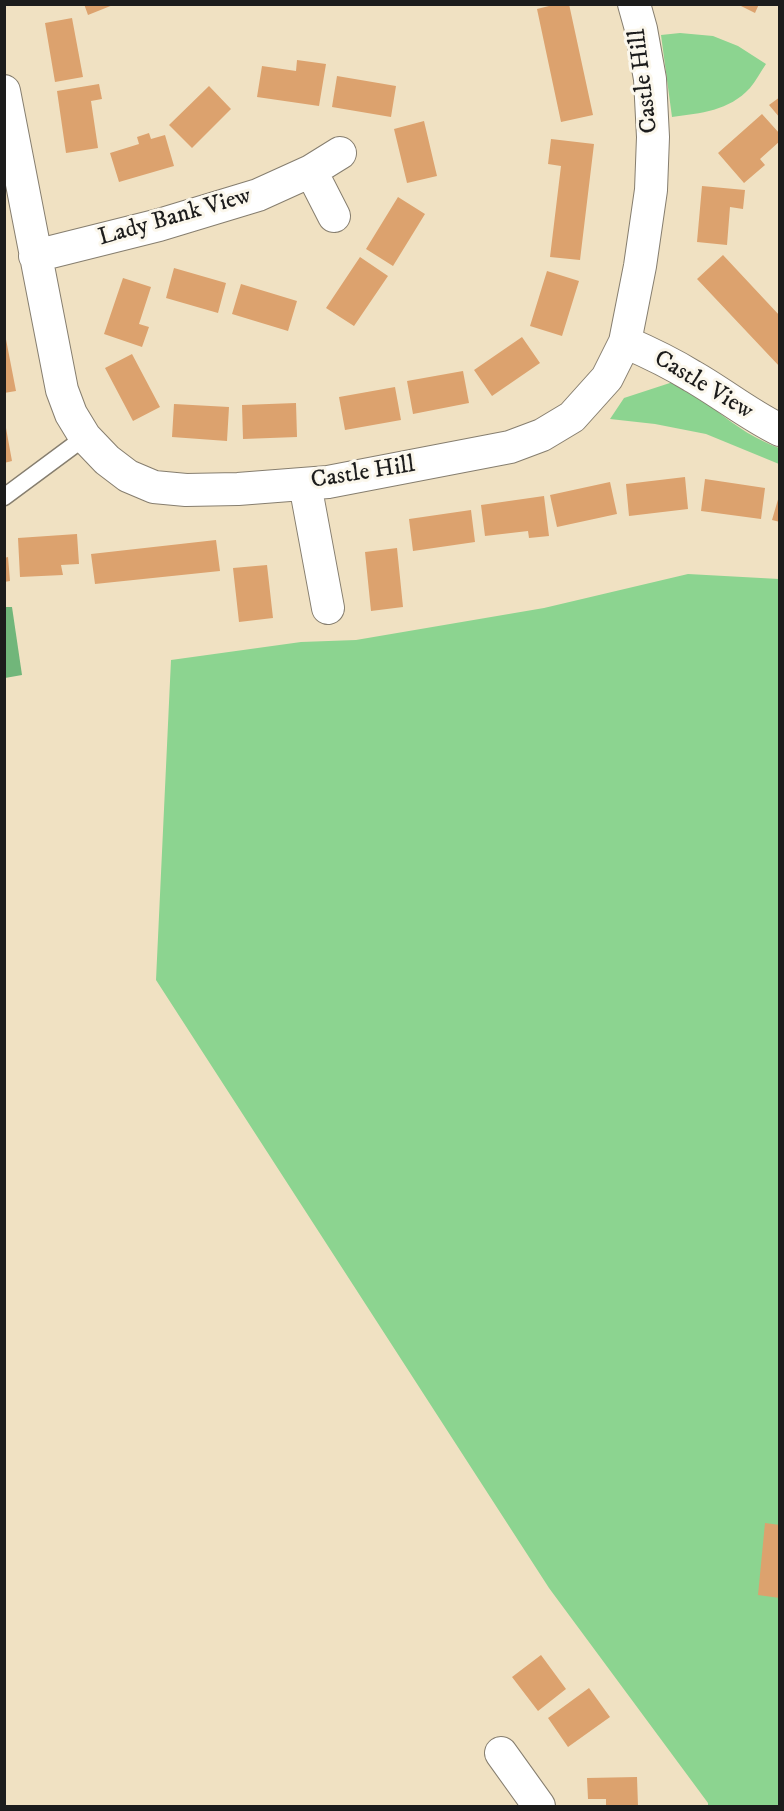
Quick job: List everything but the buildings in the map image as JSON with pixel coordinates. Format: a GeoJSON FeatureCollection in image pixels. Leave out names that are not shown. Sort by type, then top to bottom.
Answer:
{"type":"FeatureCollection","features":[{"type":"Feature","properties":{"kind":"street","name":"Castle Hill"},"geometry":{"type":"LineString","coordinates":[[4,91],[62,390],[71,414],[85,437],[106,460],[128,476],[154,487],[186,490],[238,489],[328,482],[510,447],[542,435],[572,417],[607,378],[625,342],[640,266],[651,190],[653,137],[650,79],[634,4]]}},
{"type":"Feature","properties":{"kind":"street","name":"Lady Bank View"},"geometry":{"type":"LineString","coordinates":[[35,256],[159,225],[258,195],[311,171],[340,153]]}},
{"type":"Feature","properties":{"kind":"street"},"geometry":{"type":"LineString","coordinates":[[311,171],[334,216]]}},
{"type":"Feature","properties":{"kind":"street","name":"Castle View"},"geometry":{"type":"LineString","coordinates":[[625,342],[692,375],[756,418],[780,430]]}},
{"type":"Feature","properties":{"kind":"street"},"geometry":{"type":"LineString","coordinates":[[304,484],[328,608]]}},
{"type":"Feature","properties":{"kind":"street"},"geometry":{"type":"LineString","coordinates":[[501,1753],[540,1806]]}},
{"type":"Feature","properties":{"kind":"lane"},"geometry":{"type":"LineString","coordinates":[[4,497],[85,437]]}},
{"type":"Feature","properties":{"kind":"green space"},"geometry":{"type":"Polygon","coordinates":[[[680,33],[713,36],[738,46],[766,64],[750,88],[733,102],[714,110],[672,117],[661,35],[680,33]]]}},
{"type":"Feature","properties":{"kind":"green space"},"geometry":{"type":"Polygon","coordinates":[[[676,381],[693,390],[740,428],[779,448],[779,464],[706,434],[655,424],[610,419],[624,398],[676,381]]]}},
{"type":"Feature","properties":{"kind":"green space"},"geometry":{"type":"Polygon","coordinates":[[[688,574],[779,579],[779,1806],[708,1806],[549,1588],[156,980],[171,660],[301,642],[356,640],[544,608],[688,574]]]}},
{"type":"Feature","properties":{"kind":"green space"},"geometry":{"type":"Polygon","coordinates":[[[5,607],[12,607],[22,675],[5,678],[5,607]]]}}]}
